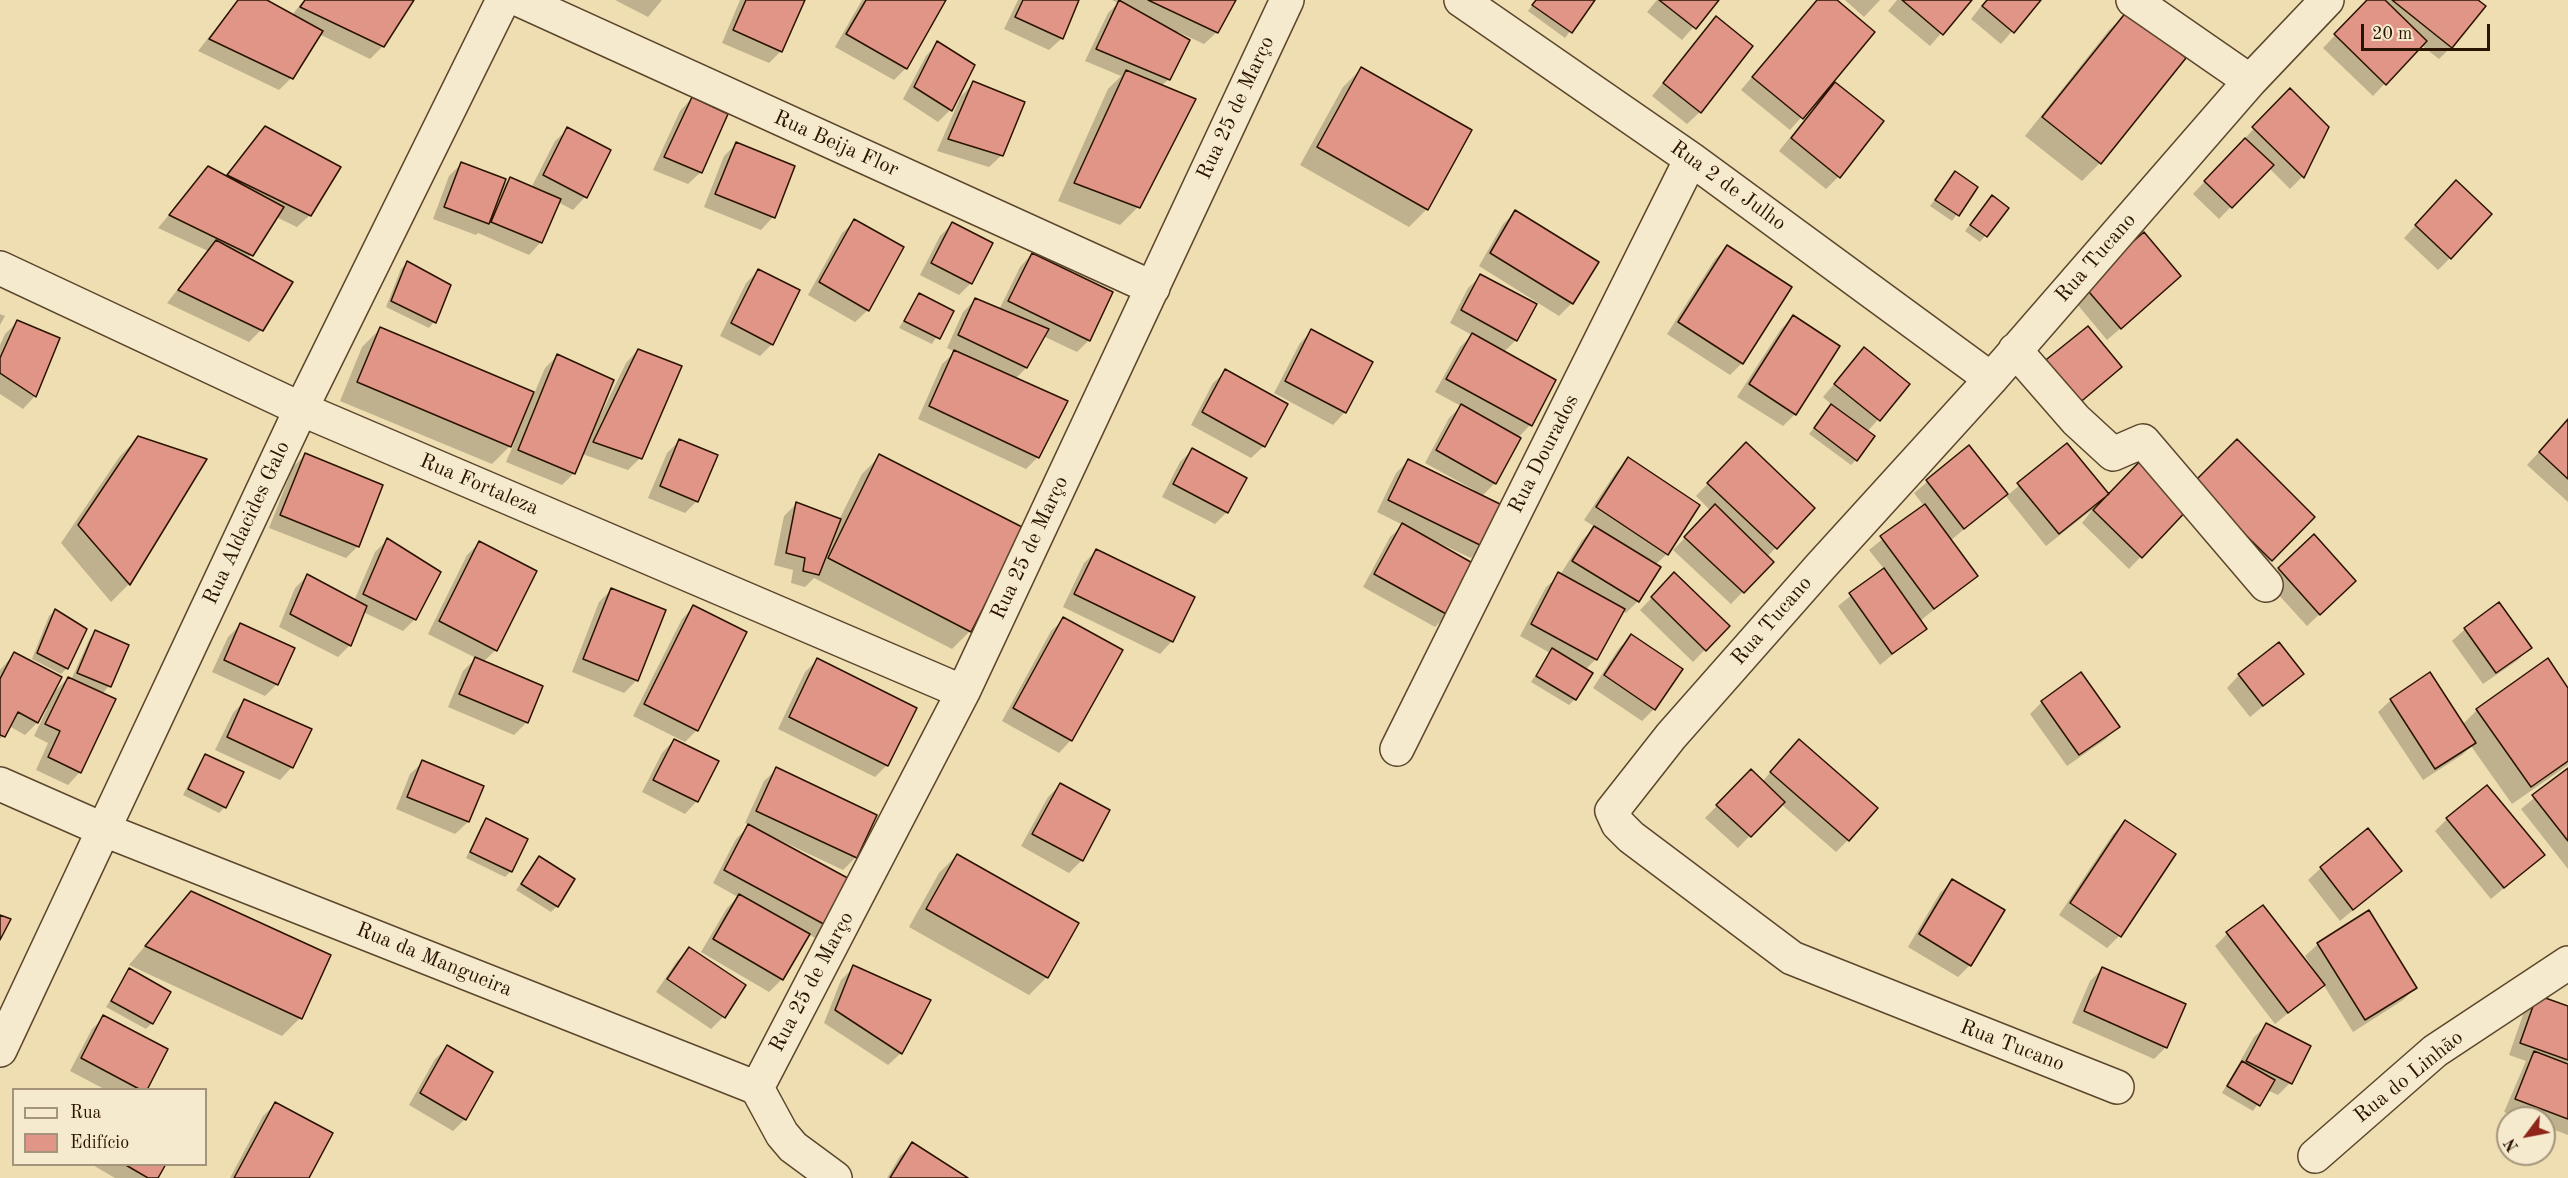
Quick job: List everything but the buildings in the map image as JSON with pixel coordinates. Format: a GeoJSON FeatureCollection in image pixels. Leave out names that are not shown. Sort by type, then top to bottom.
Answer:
{"type":"FeatureCollection","features":[{"type":"Feature","properties":{"kind":"street","name":"Rua Aldacides Galo"},"geometry":{"type":"LineString","coordinates":[[0,1050],[301,409],[503,0]]}},
{"type":"Feature","properties":{"kind":"street","name":"Rua Beija Flor"},"geometry":{"type":"LineString","coordinates":[[520,0],[1153,288]]}},
{"type":"Feature","properties":{"kind":"street","name":"Rua 25 de Março"},"geometry":{"type":"LineString","coordinates":[[757,1088],[963,692],[1287,0]]}},
{"type":"Feature","properties":{"kind":"street","name":"Rua 2 de Julho"},"geometry":{"type":"LineString","coordinates":[[1461,0],[1691,159],[1991,379]]}},
{"type":"Feature","properties":{"kind":"street"},"geometry":{"type":"LineString","coordinates":[[2133,0],[2250,81]]}},
{"type":"Feature","properties":{"kind":"street","name":"Rua Tucano"},"geometry":{"type":"LineString","coordinates":[[2117,1087],[1792,958],[1631,837],[1618,824],[1612,812],[1671,736],[1991,379],[2250,81],[2328,0]]}},
{"type":"Feature","properties":{"kind":"street","name":"Rua Dourados"},"geometry":{"type":"LineString","coordinates":[[1397,749],[1691,159]]}},
{"type":"Feature","properties":{"kind":"street","name":"Rua Fortaleza"},"geometry":{"type":"LineString","coordinates":[[0,268],[301,409],[963,692]]}},
{"type":"Feature","properties":{"kind":"street"},"geometry":{"type":"LineString","coordinates":[[2015,350],[2076,420],[2113,454],[2143,441],[2266,585]]}},
{"type":"Feature","properties":{"kind":"street","name":"Rua da Mangueira"},"geometry":{"type":"LineString","coordinates":[[0,784],[102,829],[757,1088]]}},
{"type":"Feature","properties":{"kind":"street","name":"Rua do Linhão"},"geometry":{"type":"LineString","coordinates":[[2315,1156],[2435,1051],[2568,963]]}},
{"type":"Feature","properties":{"kind":"street"},"geometry":{"type":"LineString","coordinates":[[757,1088],[782,1134],[793,1147],[835,1178]]}}]}
